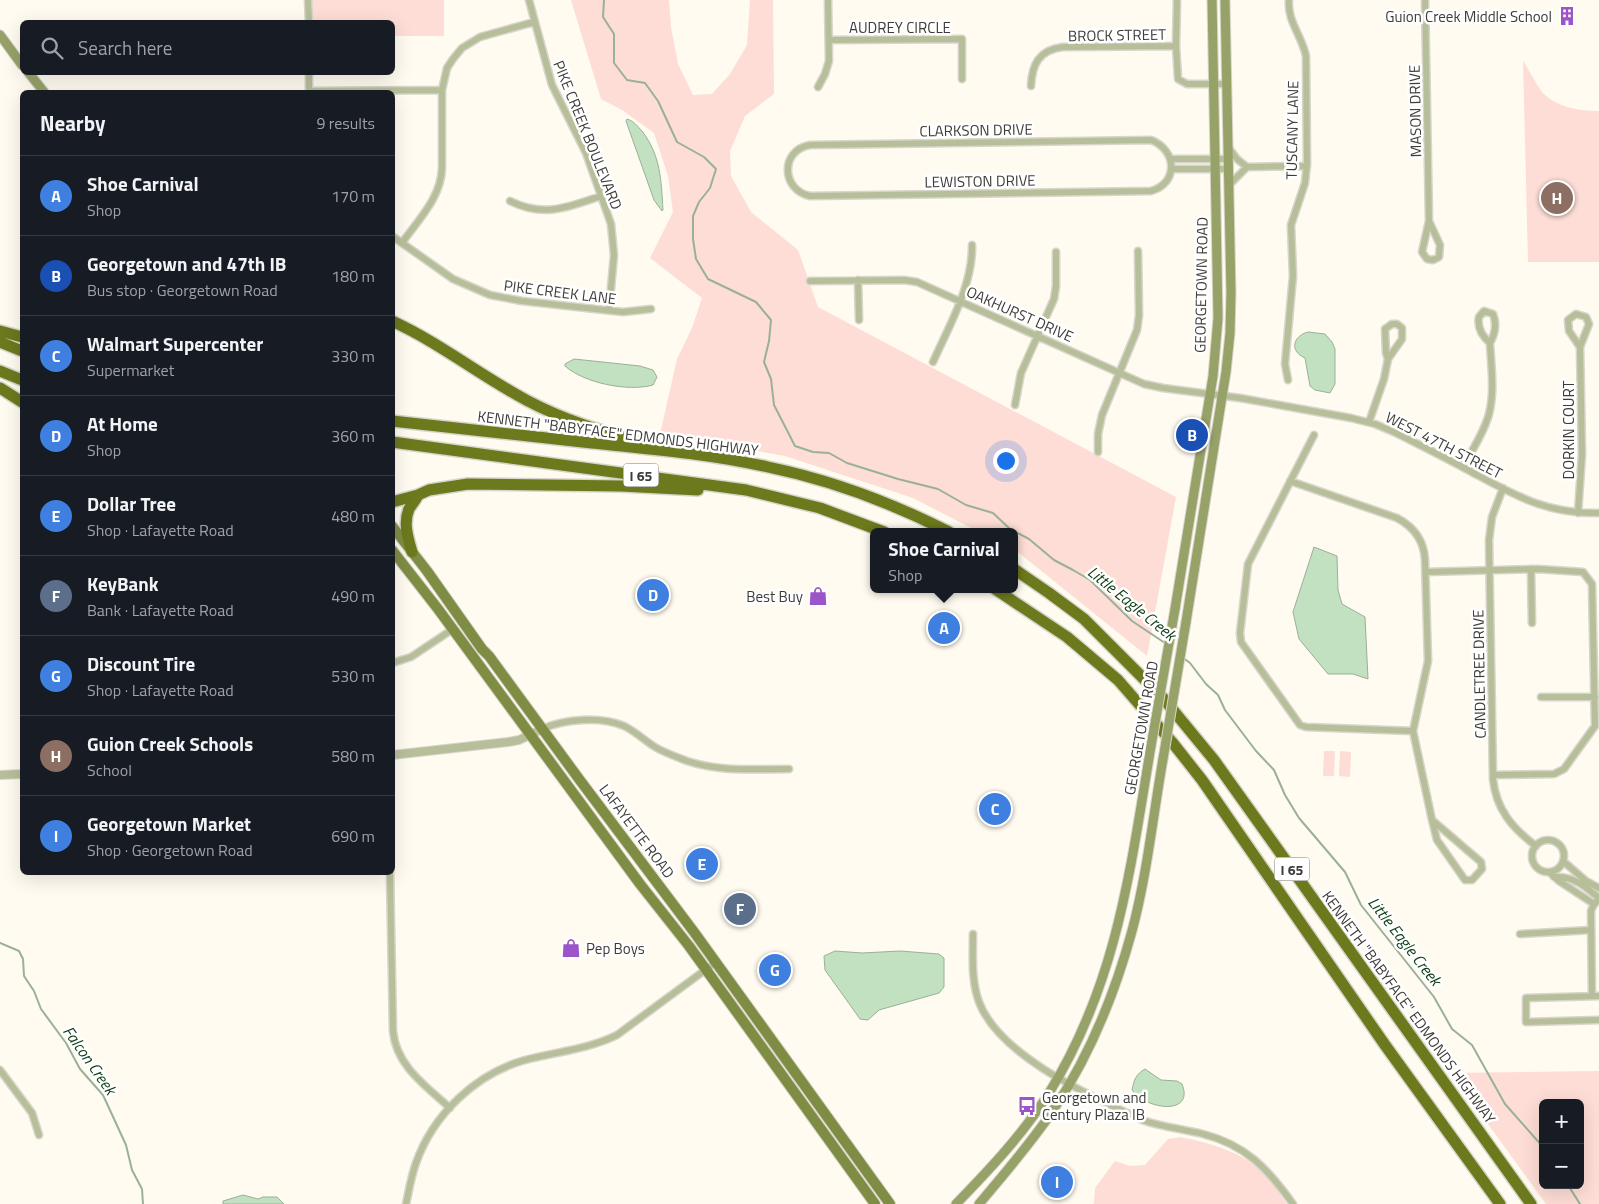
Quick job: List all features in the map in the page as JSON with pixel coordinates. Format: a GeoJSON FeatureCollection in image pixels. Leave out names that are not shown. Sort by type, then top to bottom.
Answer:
{"type":"FeatureCollection","features":[{"type":"Feature","properties":{"kind":"highway"},"geometry":{"type":"LineString","coordinates":[[395,322],[415,331],[514,394],[570,420],[632,439],[726,458]]}},
{"type":"Feature","properties":{"kind":"highway"},"geometry":{"type":"LineString","coordinates":[[0,331],[20,336]]}},
{"type":"Feature","properties":{"kind":"highway"},"geometry":{"type":"LineString","coordinates":[[0,342],[20,350]]}},
{"type":"Feature","properties":{"kind":"highway"},"geometry":{"type":"LineString","coordinates":[[0,371],[20,379]]}},
{"type":"Feature","properties":{"kind":"highway"},"geometry":{"type":"LineString","coordinates":[[0,388],[20,401]]}},
{"type":"Feature","properties":{"kind":"highway","name":"KENNETH \"BABYFACE\" EDMONDS HIGHWAY"},"geometry":{"type":"LineString","coordinates":[[395,421],[726,458],[784,470],[844,488],[885,502],[940,528]]}},
{"type":"Feature","properties":{"kind":"highway","name":"I 65"},"geometry":{"type":"LineString","coordinates":[[395,442],[731,488],[784,499],[828,511],[873,528]]}},
{"type":"Feature","properties":{"kind":"highway"},"geometry":{"type":"LineString","coordinates":[[395,501],[442,487],[481,483],[650,487],[726,493],[766,498],[828,511]]}},
{"type":"Feature","properties":{"kind":"highway"},"geometry":{"type":"LineString","coordinates":[[412,552],[407,533],[406,518],[409,509],[418,495]]}},
{"type":"Feature","properties":{"kind":"highway","name":"KENNETH \"BABYFACE\" EDMONDS HIGHWAY"},"geometry":{"type":"LineString","coordinates":[[1018,572],[1084,619],[1170,706],[1214,760],[1532,1204]]}},
{"type":"Feature","properties":{"kind":"highway","name":"I 65"},"geometry":{"type":"LineString","coordinates":[[1002,593],[1074,643],[1118,680],[1172,742],[1202,780],[1385,1045],[1500,1204]]}},
{"type":"Feature","properties":{"kind":"main road","name":"GEORGETOWN ROAD"},"geometry":{"type":"LineString","coordinates":[[979,1204],[1034,1138],[1070,1083],[1097,1030],[1125,955],[1138,907],[1186,622],[1216,396],[1218,318],[1212,0]]}},
{"type":"Feature","properties":{"kind":"main road","name":"GEORGETOWN ROAD"},"geometry":{"type":"LineString","coordinates":[[956,1204],[1008,1150],[1040,1106],[1075,1047],[1091,1011],[1112,950],[1124,901],[1175,609],[1216,396],[1228,360],[1230,325],[1229,185],[1225,0]]}},
{"type":"Feature","properties":{"kind":"main road"},"geometry":{"type":"LineString","coordinates":[[0,36],[20,62]]}},
{"type":"Feature","properties":{"kind":"main road"},"geometry":{"type":"LineString","coordinates":[[30,75],[42,90]]}},
{"type":"Feature","properties":{"kind":"main road","name":"LAFAYETTE ROAD"},"geometry":{"type":"LineString","coordinates":[[395,530],[716,962],[890,1204]]}},
{"type":"Feature","properties":{"kind":"main road","name":"LAFAYETTE ROAD"},"geometry":{"type":"LineString","coordinates":[[395,554],[706,970],[875,1204]]}},
{"type":"Feature","properties":{"kind":"street"},"geometry":{"type":"LineString","coordinates":[[308,0],[309,20]]}},
{"type":"Feature","properties":{"kind":"street","name":"PIKE CREEK BOULEVARD"},"geometry":{"type":"LineString","coordinates":[[529,0],[552,85],[586,153],[611,224],[614,242],[614,261],[609,310]]}},
{"type":"Feature","properties":{"kind":"street"},"geometry":{"type":"LineString","coordinates":[[818,87],[828,68],[828,0]]}},
{"type":"Feature","properties":{"kind":"street"},"geometry":{"type":"LineString","coordinates":[[1176,0],[1176,46]]}},
{"type":"Feature","properties":{"kind":"street","name":"TUSCANY LANE"},"geometry":{"type":"LineString","coordinates":[[1288,380],[1285,364],[1293,276],[1291,225],[1305,183],[1307,166],[1305,53],[1291,19],[1289,0]]}},
{"type":"Feature","properties":{"kind":"street","name":"MASON DRIVE"},"geometry":{"type":"LineString","coordinates":[[1425,0],[1429,221],[1422,252],[1427,259],[1433,260],[1439,257],[1441,249],[1429,221]]}},
{"type":"Feature","properties":{"kind":"street"},"geometry":{"type":"LineString","coordinates":[[402,243],[433,199],[441,181],[442,90],[450,64],[455,55],[467,45],[489,34],[534,22]]}},
{"type":"Feature","properties":{"kind":"street","name":"AUDREY CIRCLE"},"geometry":{"type":"LineString","coordinates":[[829,40],[962,39],[962,79]]}},
{"type":"Feature","properties":{"kind":"street","name":"BROCK STREET"},"geometry":{"type":"LineString","coordinates":[[1030,86],[1034,66],[1042,55],[1050,50],[1063,47],[1176,46],[1176,72],[1179,81],[1187,84],[1226,84]]}},
{"type":"Feature","properties":{"kind":"street"},"geometry":{"type":"LineString","coordinates":[[309,75],[309,90]]}},
{"type":"Feature","properties":{"kind":"street"},"geometry":{"type":"LineString","coordinates":[[395,91],[442,90]]}},
{"type":"Feature","properties":{"kind":"street","name":"CLARKSON DRIVE"},"geometry":{"type":"LineString","coordinates":[[788,170],[789,161],[794,153],[802,147],[812,145],[1151,140],[1164,147],[1171,164]]}},
{"type":"Feature","properties":{"kind":"street"},"geometry":{"type":"LineString","coordinates":[[1228,147],[1237,159],[1247,167],[1307,166]]}},
{"type":"Feature","properties":{"kind":"street"},"geometry":{"type":"LineString","coordinates":[[1171,164],[1228,159]]}},
{"type":"Feature","properties":{"kind":"street"},"geometry":{"type":"LineString","coordinates":[[1171,164],[1228,169]]}},
{"type":"Feature","properties":{"kind":"street","name":"LEWISTON DRIVE"},"geometry":{"type":"LineString","coordinates":[[788,170],[789,178],[794,188],[801,193],[812,196],[1151,191],[1164,184],[1171,164]]}},
{"type":"Feature","properties":{"kind":"street"},"geometry":{"type":"LineString","coordinates":[[1229,185],[1247,167]]}},
{"type":"Feature","properties":{"kind":"street"},"geometry":{"type":"LineString","coordinates":[[510,201],[532,209],[552,210],[565,208],[601,196]]}},
{"type":"Feature","properties":{"kind":"street","name":"PIKE CREEK LANE"},"geometry":{"type":"LineString","coordinates":[[395,238],[446,275],[485,294],[522,301],[629,312],[651,309]]}},
{"type":"Feature","properties":{"kind":"street"},"geometry":{"type":"LineString","coordinates":[[933,362],[960,300],[969,274],[972,245]]}},
{"type":"Feature","properties":{"kind":"street"},"geometry":{"type":"LineString","coordinates":[[1098,452],[1098,434],[1101,418],[1134,342],[1139,324],[1138,251]]}},
{"type":"Feature","properties":{"kind":"street"},"geometry":{"type":"LineString","coordinates":[[1015,404],[1021,373],[1055,294],[1056,252]]}},
{"type":"Feature","properties":{"kind":"street"},"geometry":{"type":"LineString","coordinates":[[858,280],[859,320]]}},
{"type":"Feature","properties":{"kind":"street","name":"OAKHURST DRIVE"},"geometry":{"type":"LineString","coordinates":[[810,281],[910,280],[960,300],[1119,373],[1153,386],[1216,396]]}},
{"type":"Feature","properties":{"kind":"street","name":"DORKIN COURT"},"geometry":{"type":"LineString","coordinates":[[1578,513],[1582,454],[1580,347],[1589,324],[1586,317],[1576,314],[1568,320],[1567,328],[1580,347]]}},
{"type":"Feature","properties":{"kind":"street"},"geometry":{"type":"LineString","coordinates":[[1369,422],[1384,379],[1388,359],[1403,335],[1402,328],[1397,324],[1392,324],[1385,331],[1388,359]]}},
{"type":"Feature","properties":{"kind":"street"},"geometry":{"type":"LineString","coordinates":[[1463,467],[1482,432],[1490,409],[1492,381],[1490,343]]}},
{"type":"Feature","properties":{"kind":"street","name":"WEST 47TH STREET"},"geometry":{"type":"LineString","coordinates":[[1216,396],[1369,422],[1394,432],[1537,504],[1556,510],[1599,513]]}},
{"type":"Feature","properties":{"kind":"street"},"geometry":{"type":"LineString","coordinates":[[1314,434],[1247,566],[1240,642],[1300,725],[1306,728],[1413,731]]}},
{"type":"Feature","properties":{"kind":"street"},"geometry":{"type":"LineString","coordinates":[[1290,481],[1394,516],[1406,522],[1415,531],[1422,544],[1425,553],[1426,572],[1428,661],[1413,731],[1432,820],[1437,841],[1465,880],[1472,880],[1481,870],[1481,862],[1432,820]]}},
{"type":"Feature","properties":{"kind":"street","name":"CANDLETREE DRIVE"},"geometry":{"type":"LineString","coordinates":[[1503,488],[1490,523],[1489,570],[1493,775],[1497,798],[1505,816],[1520,834],[1536,846]]}},
{"type":"Feature","properties":{"kind":"street"},"geometry":{"type":"LineString","coordinates":[[1426,572],[1531,569],[1583,572],[1592,584],[1596,726],[1563,770],[1554,774],[1493,775]]}},
{"type":"Feature","properties":{"kind":"street"},"geometry":{"type":"LineString","coordinates":[[1531,569],[1532,623]]}},
{"type":"Feature","properties":{"kind":"street"},"geometry":{"type":"LineString","coordinates":[[395,662],[411,657],[453,629]]}},
{"type":"Feature","properties":{"kind":"street"},"geometry":{"type":"LineString","coordinates":[[1541,697],[1595,697]]}},
{"type":"Feature","properties":{"kind":"street"},"geometry":{"type":"LineString","coordinates":[[395,755],[519,740],[550,726],[570,721],[607,721],[626,727],[656,748],[686,761],[714,768],[789,769]]}},
{"type":"Feature","properties":{"kind":"street"},"geometry":{"type":"LineString","coordinates":[[0,775],[20,774]]}},
{"type":"Feature","properties":{"kind":"street"},"geometry":{"type":"LineString","coordinates":[[1552,875],[1563,862],[1563,848],[1555,841],[1544,840],[1533,851],[1533,861],[1539,870],[1552,875],[1597,900],[1591,911],[1596,996],[1526,998],[1526,1022],[1599,1020]]}},
{"type":"Feature","properties":{"kind":"street"},"geometry":{"type":"LineString","coordinates":[[1563,862],[1586,881],[1599,888]]}},
{"type":"Feature","properties":{"kind":"street"},"geometry":{"type":"LineString","coordinates":[[390,875],[394,1041],[399,1056],[408,1069],[450,1108]]}},
{"type":"Feature","properties":{"kind":"street"},"geometry":{"type":"LineString","coordinates":[[1520,934],[1591,930]]}},
{"type":"Feature","properties":{"kind":"street"},"geometry":{"type":"LineString","coordinates":[[974,934],[974,984],[980,1004],[987,1019],[1017,1051],[1058,1077],[1142,1120],[1210,1136],[1234,1146],[1254,1158],[1266,1169],[1292,1204]]}},
{"type":"Feature","properties":{"kind":"street"},"geometry":{"type":"LineString","coordinates":[[406,1204],[421,1151],[434,1128],[450,1108],[476,1084],[507,1067],[523,1061],[599,1042],[616,1035],[716,962]]}},
{"type":"Feature","properties":{"kind":"street"},"geometry":{"type":"LineString","coordinates":[[0,1070],[32,1113],[40,1135]]}},
{"type":"Feature","properties":{"kind":"shaded area"},"geometry":{"type":"Polygon","coordinates":[[[312,0],[444,0],[444,36],[395,36],[395,20],[313,20],[312,0]]]}},
{"type":"Feature","properties":{"kind":"shaded area"},"geometry":{"type":"Polygon","coordinates":[[[571,0],[669,0],[671,27],[678,64],[693,95],[712,94],[730,74],[747,45],[750,0],[773,0],[774,94],[745,116],[730,151],[731,176],[751,212],[798,250],[818,307],[1176,497],[1147,656],[1018,552],[1018,528],[971,528],[913,498],[785,456],[660,434],[677,359],[692,328],[702,298],[650,258],[673,212],[668,176],[654,133],[622,110],[601,99],[571,0]]]}},
{"type":"Feature","properties":{"kind":"shaded area"},"geometry":{"type":"Polygon","coordinates":[[[1523,61],[1544,94],[1556,103],[1570,108],[1599,111],[1599,262],[1528,262],[1523,61]]]}},
{"type":"Feature","properties":{"kind":"shaded area"},"geometry":{"type":"Polygon","coordinates":[[[627,119],[634,122],[642,131],[653,150],[659,169],[662,211],[654,200],[626,121],[627,119]]]}},
{"type":"Feature","properties":{"kind":"shaded area"},"geometry":{"type":"Polygon","coordinates":[[[1308,332],[1325,334],[1335,349],[1335,384],[1330,393],[1315,390],[1310,386],[1305,358],[1295,348],[1296,340],[1308,332]]]}},
{"type":"Feature","properties":{"kind":"shaded area"},"geometry":{"type":"Polygon","coordinates":[[[574,359],[640,366],[653,370],[657,377],[653,385],[619,387],[595,381],[573,372],[565,364],[574,359]]]}},
{"type":"Feature","properties":{"kind":"shaded area"},"geometry":{"type":"Polygon","coordinates":[[[1314,547],[1337,556],[1338,590],[1342,604],[1365,617],[1368,679],[1353,674],[1328,674],[1299,639],[1293,612],[1314,547]]]}},
{"type":"Feature","properties":{"kind":"shaded area"},"geometry":{"type":"Polygon","coordinates":[[[1324,751],[1335,751],[1334,776],[1323,776],[1324,751]]]}},
{"type":"Feature","properties":{"kind":"shaded area"},"geometry":{"type":"Polygon","coordinates":[[[1340,751],[1351,752],[1350,777],[1339,776],[1340,751]]]}},
{"type":"Feature","properties":{"kind":"shaded area"},"geometry":{"type":"Polygon","coordinates":[[[835,951],[862,953],[900,951],[939,954],[944,958],[944,987],[939,993],[879,1010],[868,1020],[860,1019],[825,970],[824,956],[835,951]]]}},
{"type":"Feature","properties":{"kind":"shaded area"},"geometry":{"type":"Polygon","coordinates":[[[1145,1069],[1161,1080],[1177,1081],[1182,1084],[1184,1094],[1182,1101],[1176,1105],[1167,1106],[1157,1105],[1139,1097],[1132,1090],[1137,1075],[1145,1069]]]}},
{"type":"Feature","properties":{"kind":"shaded area"},"geometry":{"type":"Polygon","coordinates":[[[1599,1071],[1599,1204],[1546,1204],[1451,1073],[1599,1071]]]}},
{"type":"Feature","properties":{"kind":"shaded area"},"geometry":{"type":"Polygon","coordinates":[[[1180,1137],[1224,1149],[1255,1165],[1270,1180],[1287,1204],[1093,1204],[1095,1188],[1115,1161],[1130,1166],[1145,1165],[1168,1139],[1180,1137]]]}},
{"type":"Feature","properties":{"kind":"shaded area"},"geometry":{"type":"Polygon","coordinates":[[[243,1195],[258,1199],[277,1197],[284,1204],[223,1204],[223,1201],[243,1195]]]}},
{"type":"Feature","properties":{"kind":"waterway","name":"Little Eagle Creek"},"geometry":{"type":"LineString","coordinates":[[604,0],[603,17],[614,34],[614,63],[627,80],[645,83],[658,101],[677,142],[704,157],[716,169],[710,188],[699,202],[693,216],[693,239],[696,259],[708,279],[756,302],[771,320],[764,362],[771,379],[774,405],[795,446],[813,452],[829,453],[847,463],[938,489],[966,505],[993,513],[1009,528]]}},
{"type":"Feature","properties":{"kind":"waterway","name":"Little Eagle Creek"},"geometry":{"type":"LineString","coordinates":[[1018,533],[1029,539],[1054,560],[1090,580],[1132,621],[1165,643]]}},
{"type":"Feature","properties":{"kind":"waterway","name":"Little Eagle Creek"},"geometry":{"type":"LineString","coordinates":[[1182,657],[1190,663],[1206,684],[1218,695],[1225,710],[1256,751],[1274,770],[1285,795],[1299,818],[1345,872],[1361,905],[1434,997],[1452,1029],[1472,1045],[1505,1104],[1540,1144]]}},
{"type":"Feature","properties":{"kind":"waterway","name":"Falcon Creek"},"geometry":{"type":"LineString","coordinates":[[0,943],[19,951],[23,959],[24,976],[34,991],[41,1009],[66,1043],[80,1069],[103,1095],[126,1145],[132,1170],[142,1189],[143,1204]]}},
{"type":"Feature","properties":{"kind":"waterway","name":"Little Eagle Creek"},"geometry":{"type":"LineString","coordinates":[[1571,1189],[1580,1204]]}},
{"type":"Feature","properties":{"kind":"place","name":"Guion Creek Middle School"},"geometry":{"type":"Point","coordinates":[1567,16]}},
{"type":"Feature","properties":{"kind":"place","name":"Guion Creek Schools"},"geometry":{"type":"Point","coordinates":[1557,198]}},
{"type":"Feature","properties":{"kind":"place","name":"Georgetown and 47th IB"},"geometry":{"type":"Point","coordinates":[1192,435]}},
{"type":"Feature","properties":{"kind":"place","name":"At Home"},"geometry":{"type":"Point","coordinates":[653,595]}},
{"type":"Feature","properties":{"kind":"place","name":"Best Buy"},"geometry":{"type":"Point","coordinates":[818,596]}},
{"type":"Feature","properties":{"kind":"place","name":"Shoe Carnival"},"geometry":{"type":"Point","coordinates":[944,628]}},
{"type":"Feature","properties":{"kind":"place","name":"Walmart Supercenter"},"geometry":{"type":"Point","coordinates":[995,809]}},
{"type":"Feature","properties":{"kind":"place","name":"Dollar Tree"},"geometry":{"type":"Point","coordinates":[702,864]}},
{"type":"Feature","properties":{"kind":"place","name":"KeyBank"},"geometry":{"type":"Point","coordinates":[740,909]}},
{"type":"Feature","properties":{"kind":"place","name":"Pep Boys"},"geometry":{"type":"Point","coordinates":[571,948]}},
{"type":"Feature","properties":{"kind":"place","name":"Discount Tire"},"geometry":{"type":"Point","coordinates":[775,970]}},
{"type":"Feature","properties":{"kind":"place","name":"Georgetown and Century Plaza IB"},"geometry":{"type":"Point","coordinates":[1027,1106]}},
{"type":"Feature","properties":{"kind":"place","name":"Georgetown Market"},"geometry":{"type":"Point","coordinates":[1057,1182]}}]}
